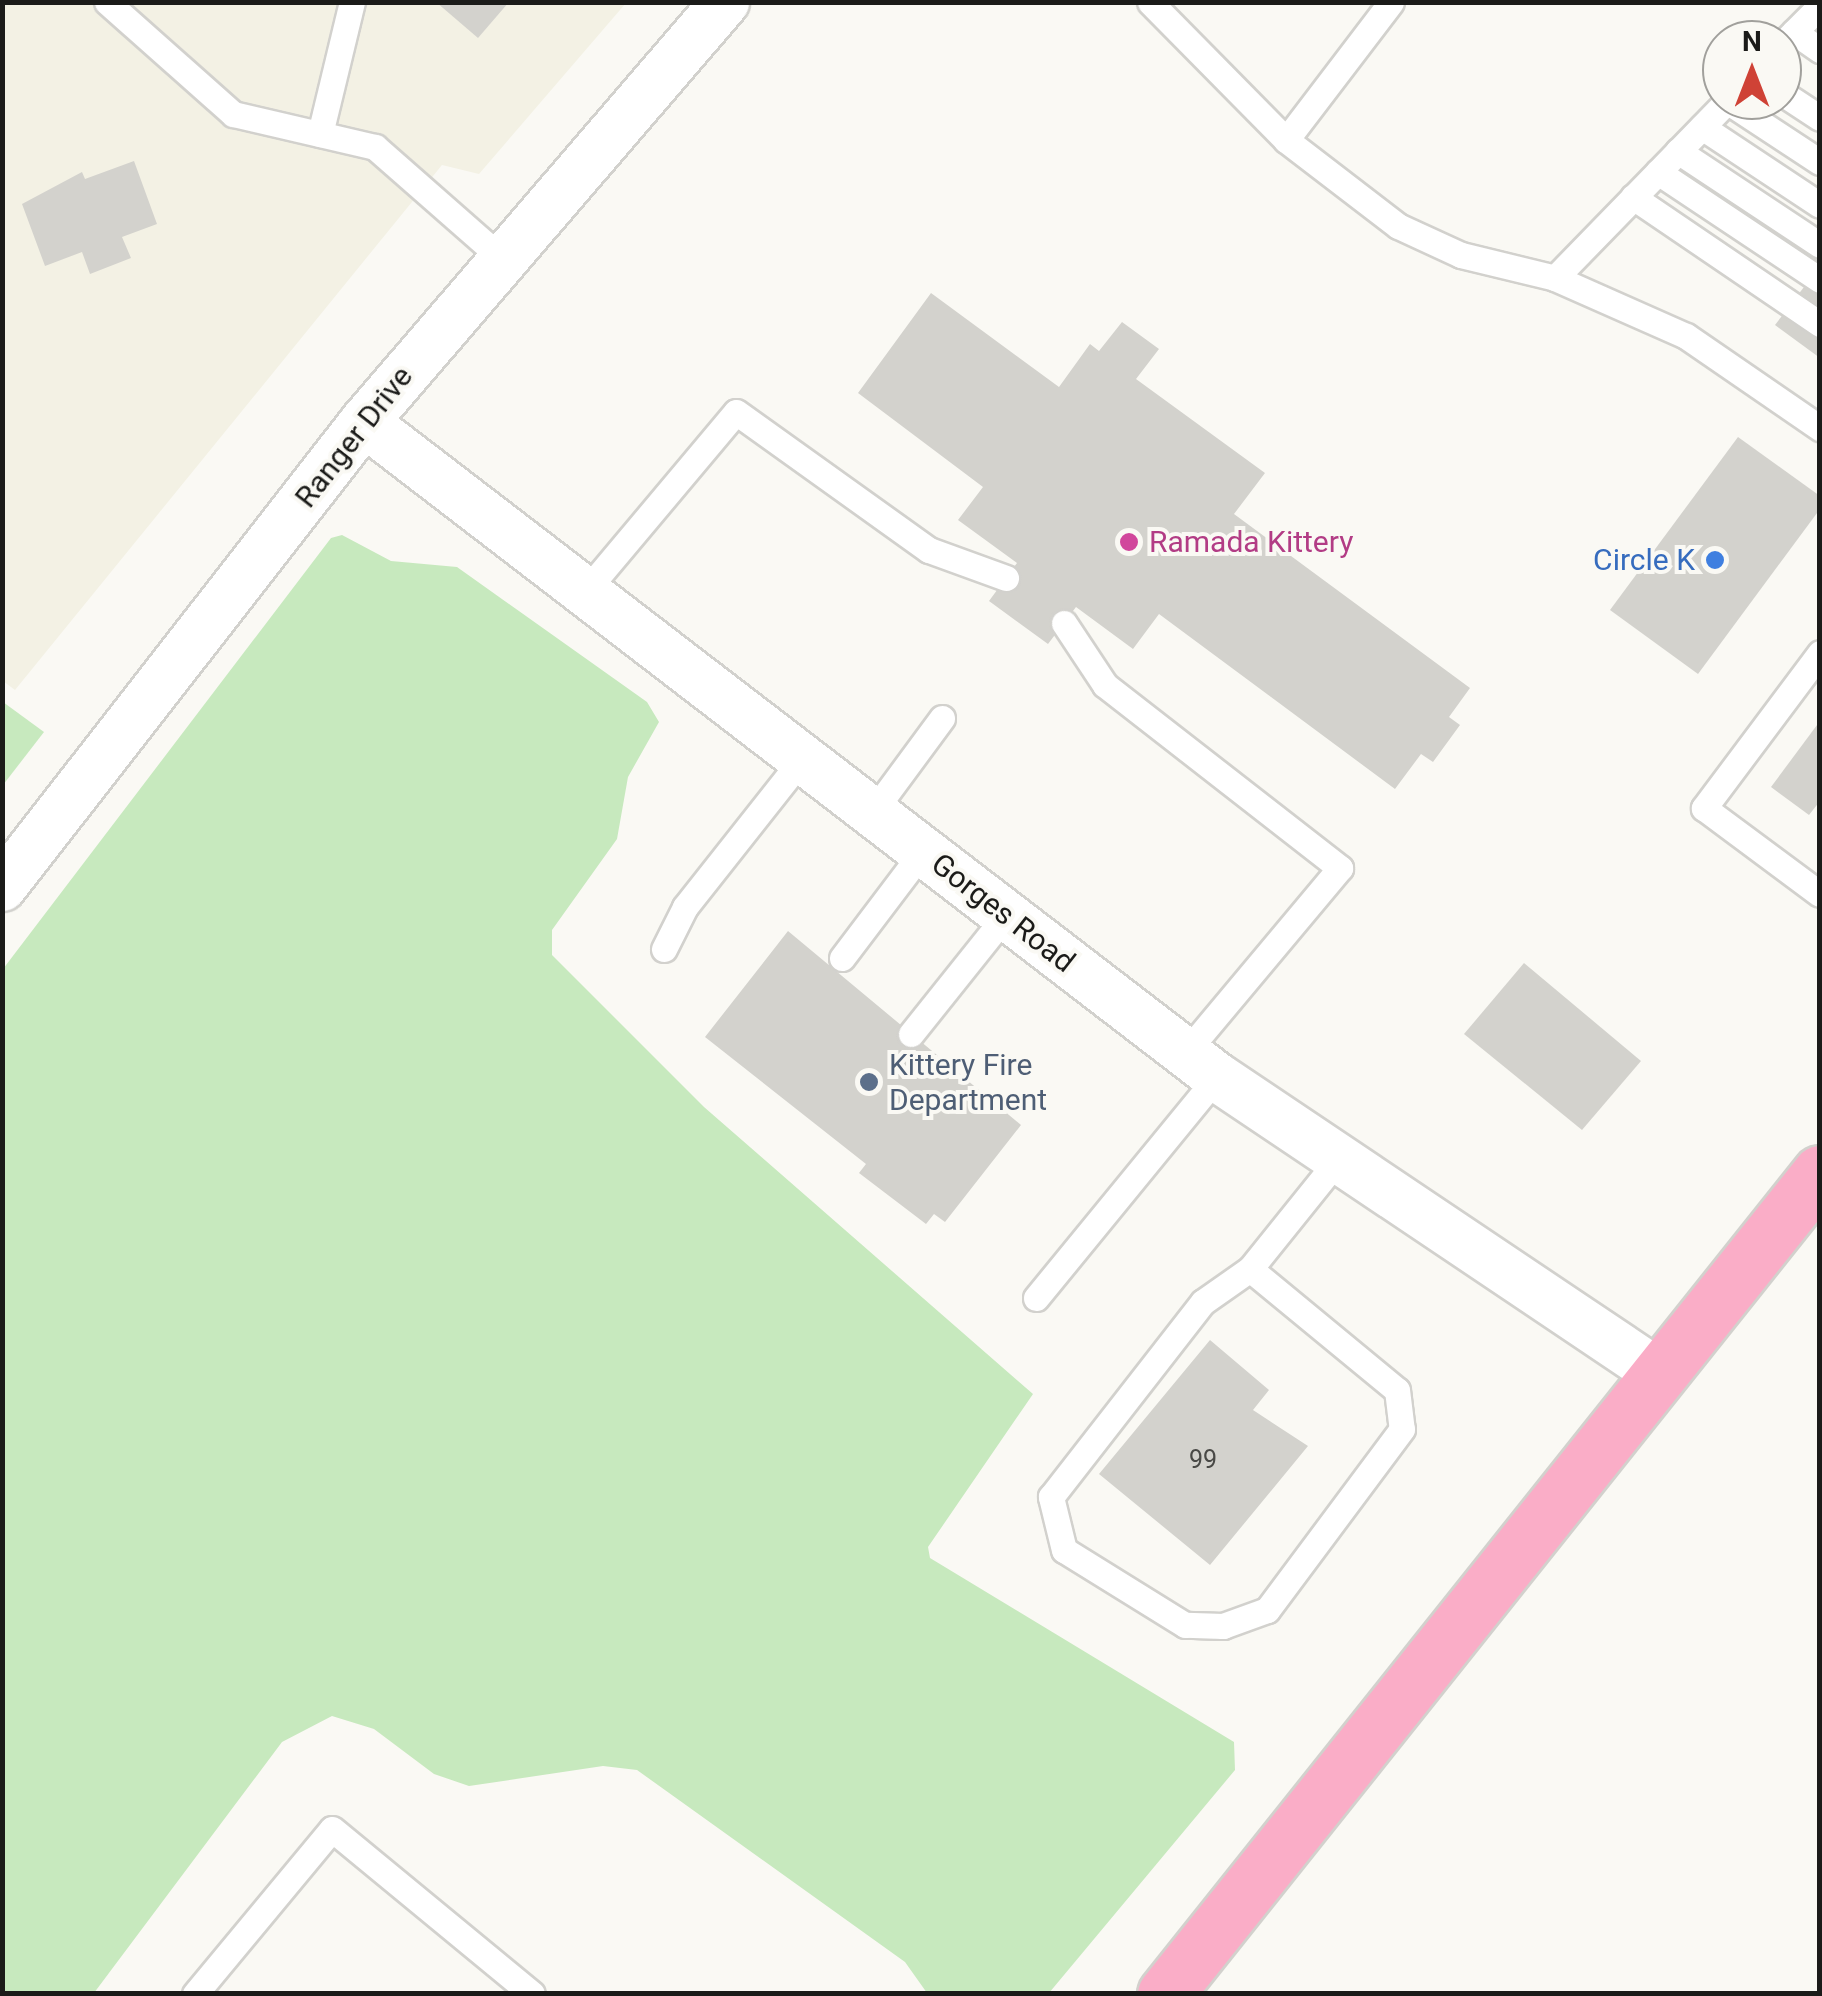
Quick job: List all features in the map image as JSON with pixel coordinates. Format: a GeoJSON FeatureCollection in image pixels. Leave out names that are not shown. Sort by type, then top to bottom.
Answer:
{"type":"FeatureCollection","features":[{"type":"Feature","properties":{"kind":"main road"},"geometry":{"type":"LineString","coordinates":[[1168,1992],[1820,1173]]}},
{"type":"Feature","properties":{"kind":"street","name":"Ranger Drive"},"geometry":{"type":"LineString","coordinates":[[2,887],[364,422],[500,257],[725,2]]}},
{"type":"Feature","properties":{"kind":"street","name":"Gorges Road"},"geometry":{"type":"LineString","coordinates":[[364,422],[1202,1064],[1661,1375]]}},
{"type":"Feature","properties":{"kind":"lane"},"geometry":{"type":"LineString","coordinates":[[107,2],[233,114],[374,147],[500,257]]}},
{"type":"Feature","properties":{"kind":"lane"},"geometry":{"type":"LineString","coordinates":[[320,134],[352,2]]}},
{"type":"Feature","properties":{"kind":"lane"},"geometry":{"type":"LineString","coordinates":[[1150,2],[1286,140],[1398,226],[1461,256],[1555,278],[1686,336],[1820,428]]}},
{"type":"Feature","properties":{"kind":"lane"},"geometry":{"type":"LineString","coordinates":[[1286,140],[1390,2]]}},
{"type":"Feature","properties":{"kind":"lane"},"geometry":{"type":"LineString","coordinates":[[1802,24],[1820,6]]}},
{"type":"Feature","properties":{"kind":"lane"},"geometry":{"type":"LineString","coordinates":[[1555,278],[1709,120]]}},
{"type":"Feature","properties":{"kind":"lane"},"geometry":{"type":"LineString","coordinates":[[1758,120],[1820,162]]}},
{"type":"Feature","properties":{"kind":"lane"},"geometry":{"type":"LineString","coordinates":[[1702,127],[1820,204]]}},
{"type":"Feature","properties":{"kind":"lane"},"geometry":{"type":"LineString","coordinates":[[1678,152],[1820,245]]}},
{"type":"Feature","properties":{"kind":"lane"},"geometry":{"type":"LineString","coordinates":[[1658,172],[1820,280]]}},
{"type":"Feature","properties":{"kind":"lane"},"geometry":{"type":"LineString","coordinates":[[1633,198],[1820,324]]}},
{"type":"Feature","properties":{"kind":"lane"},"geometry":{"type":"LineString","coordinates":[[584,593],[736,412],[929,550],[1006,578]]}},
{"type":"Feature","properties":{"kind":"lane"},"geometry":{"type":"LineString","coordinates":[[1036,1298],[1340,868],[1105,686],[1064,623]]}},
{"type":"Feature","properties":{"kind":"lane"},"geometry":{"type":"LineString","coordinates":[[1815,881],[1704,808],[1820,654]]}},
{"type":"Feature","properties":{"kind":"lane"},"geometry":{"type":"LineString","coordinates":[[872,812],[942,718]]}},
{"type":"Feature","properties":{"kind":"lane"},"geometry":{"type":"LineString","coordinates":[[664,949],[685,907],[802,760]]}},
{"type":"Feature","properties":{"kind":"lane"},"geometry":{"type":"LineString","coordinates":[[842,958],[922,851]]}},
{"type":"Feature","properties":{"kind":"lane"},"geometry":{"type":"LineString","coordinates":[[911,1034],[1006,915]]}},
{"type":"Feature","properties":{"kind":"lane"},"geometry":{"type":"LineString","coordinates":[[1250,1269],[1397,1390],[1402,1429],[1267,1610],[1223,1626],[1185,1624],[1064,1550],[1051,1498],[1204,1302],[1250,1269],[1340,1158]]}},
{"type":"Feature","properties":{"kind":"lane"},"geometry":{"type":"LineString","coordinates":[[195,1994],[332,1829],[532,1994]]}},
{"type":"Feature","properties":{"kind":"shaded area"},"geometry":{"type":"Polygon","coordinates":[[[3,3],[626,3],[479,174],[442,165],[15,690],[3,681],[3,3]]]}},
{"type":"Feature","properties":{"kind":"green space"},"geometry":{"type":"Polygon","coordinates":[[[342,535],[391,561],[457,567],[647,702],[659,722],[628,777],[617,839],[552,930],[552,955],[704,1107],[1033,1394],[928,1547],[930,1558],[1234,1742],[1235,1770],[1049,1993],[927,1993],[905,1962],[637,1770],[603,1766],[469,1786],[434,1774],[374,1729],[332,1716],[282,1742],[94,1993],[3,1993],[3,969],[331,538],[342,535]]]}},
{"type":"Feature","properties":{"kind":"green space"},"geometry":{"type":"Polygon","coordinates":[[[3,702],[44,732],[3,785],[3,702]]]}},
{"type":"Feature","properties":{"kind":"building"},"geometry":{"type":"Polygon","coordinates":[[[436,2],[509,2],[478,38],[436,2]]]}},
{"type":"Feature","properties":{"kind":"building"},"geometry":{"type":"Polygon","coordinates":[[[134,161],[157,224],[122,237],[131,258],[90,274],[82,252],[45,266],[22,204],[82,172],[85,179],[134,161]]]}},
{"type":"Feature","properties":{"kind":"building"},"geometry":{"type":"Polygon","coordinates":[[[1820,266],[1820,358],[1775,325],[1820,266]]]}},
{"type":"Feature","properties":{"kind":"building","name":"Ramada Kittery"},"geometry":{"type":"Polygon","coordinates":[[[931,293],[1059,387],[1090,344],[1099,351],[1122,322],[1159,349],[1136,379],[1265,473],[1234,514],[1470,688],[1449,717],[1460,725],[1433,762],[1421,754],[1395,789],[1159,614],[1133,649],[1076,607],[1048,644],[989,601],[1017,563],[958,520],[983,487],[858,393],[931,293]]]}},
{"type":"Feature","properties":{"kind":"building","name":"Circle K"},"geometry":{"type":"Polygon","coordinates":[[[1738,437],[1820,496],[1820,509],[1698,674],[1610,610],[1738,437]]]}},
{"type":"Feature","properties":{"kind":"building"},"geometry":{"type":"Polygon","coordinates":[[[1820,721],[1820,801],[1809,815],[1771,787],[1820,721]]]}},
{"type":"Feature","properties":{"kind":"building","name":"Kittery Fire Department"},"geometry":{"type":"Polygon","coordinates":[[[788,931],[1021,1125],[945,1222],[934,1214],[926,1224],[859,1173],[866,1164],[705,1037],[788,931]]]}},
{"type":"Feature","properties":{"kind":"building"},"geometry":{"type":"Polygon","coordinates":[[[1524,963],[1641,1061],[1582,1130],[1464,1034],[1524,963]]]}},
{"type":"Feature","properties":{"kind":"building"},"geometry":{"type":"Polygon","coordinates":[[[1210,1340],[1269,1390],[1253,1410],[1308,1446],[1210,1565],[1099,1474],[1210,1340]]]}},
{"type":"Feature","properties":{"kind":"place","name":"Ramada Kittery"},"geometry":{"type":"Point","coordinates":[1129,542]}},
{"type":"Feature","properties":{"kind":"place","name":"Circle K"},"geometry":{"type":"Point","coordinates":[1715,560]}},
{"type":"Feature","properties":{"kind":"place","name":"Kittery Fire Department"},"geometry":{"type":"Point","coordinates":[869,1082]}}]}
